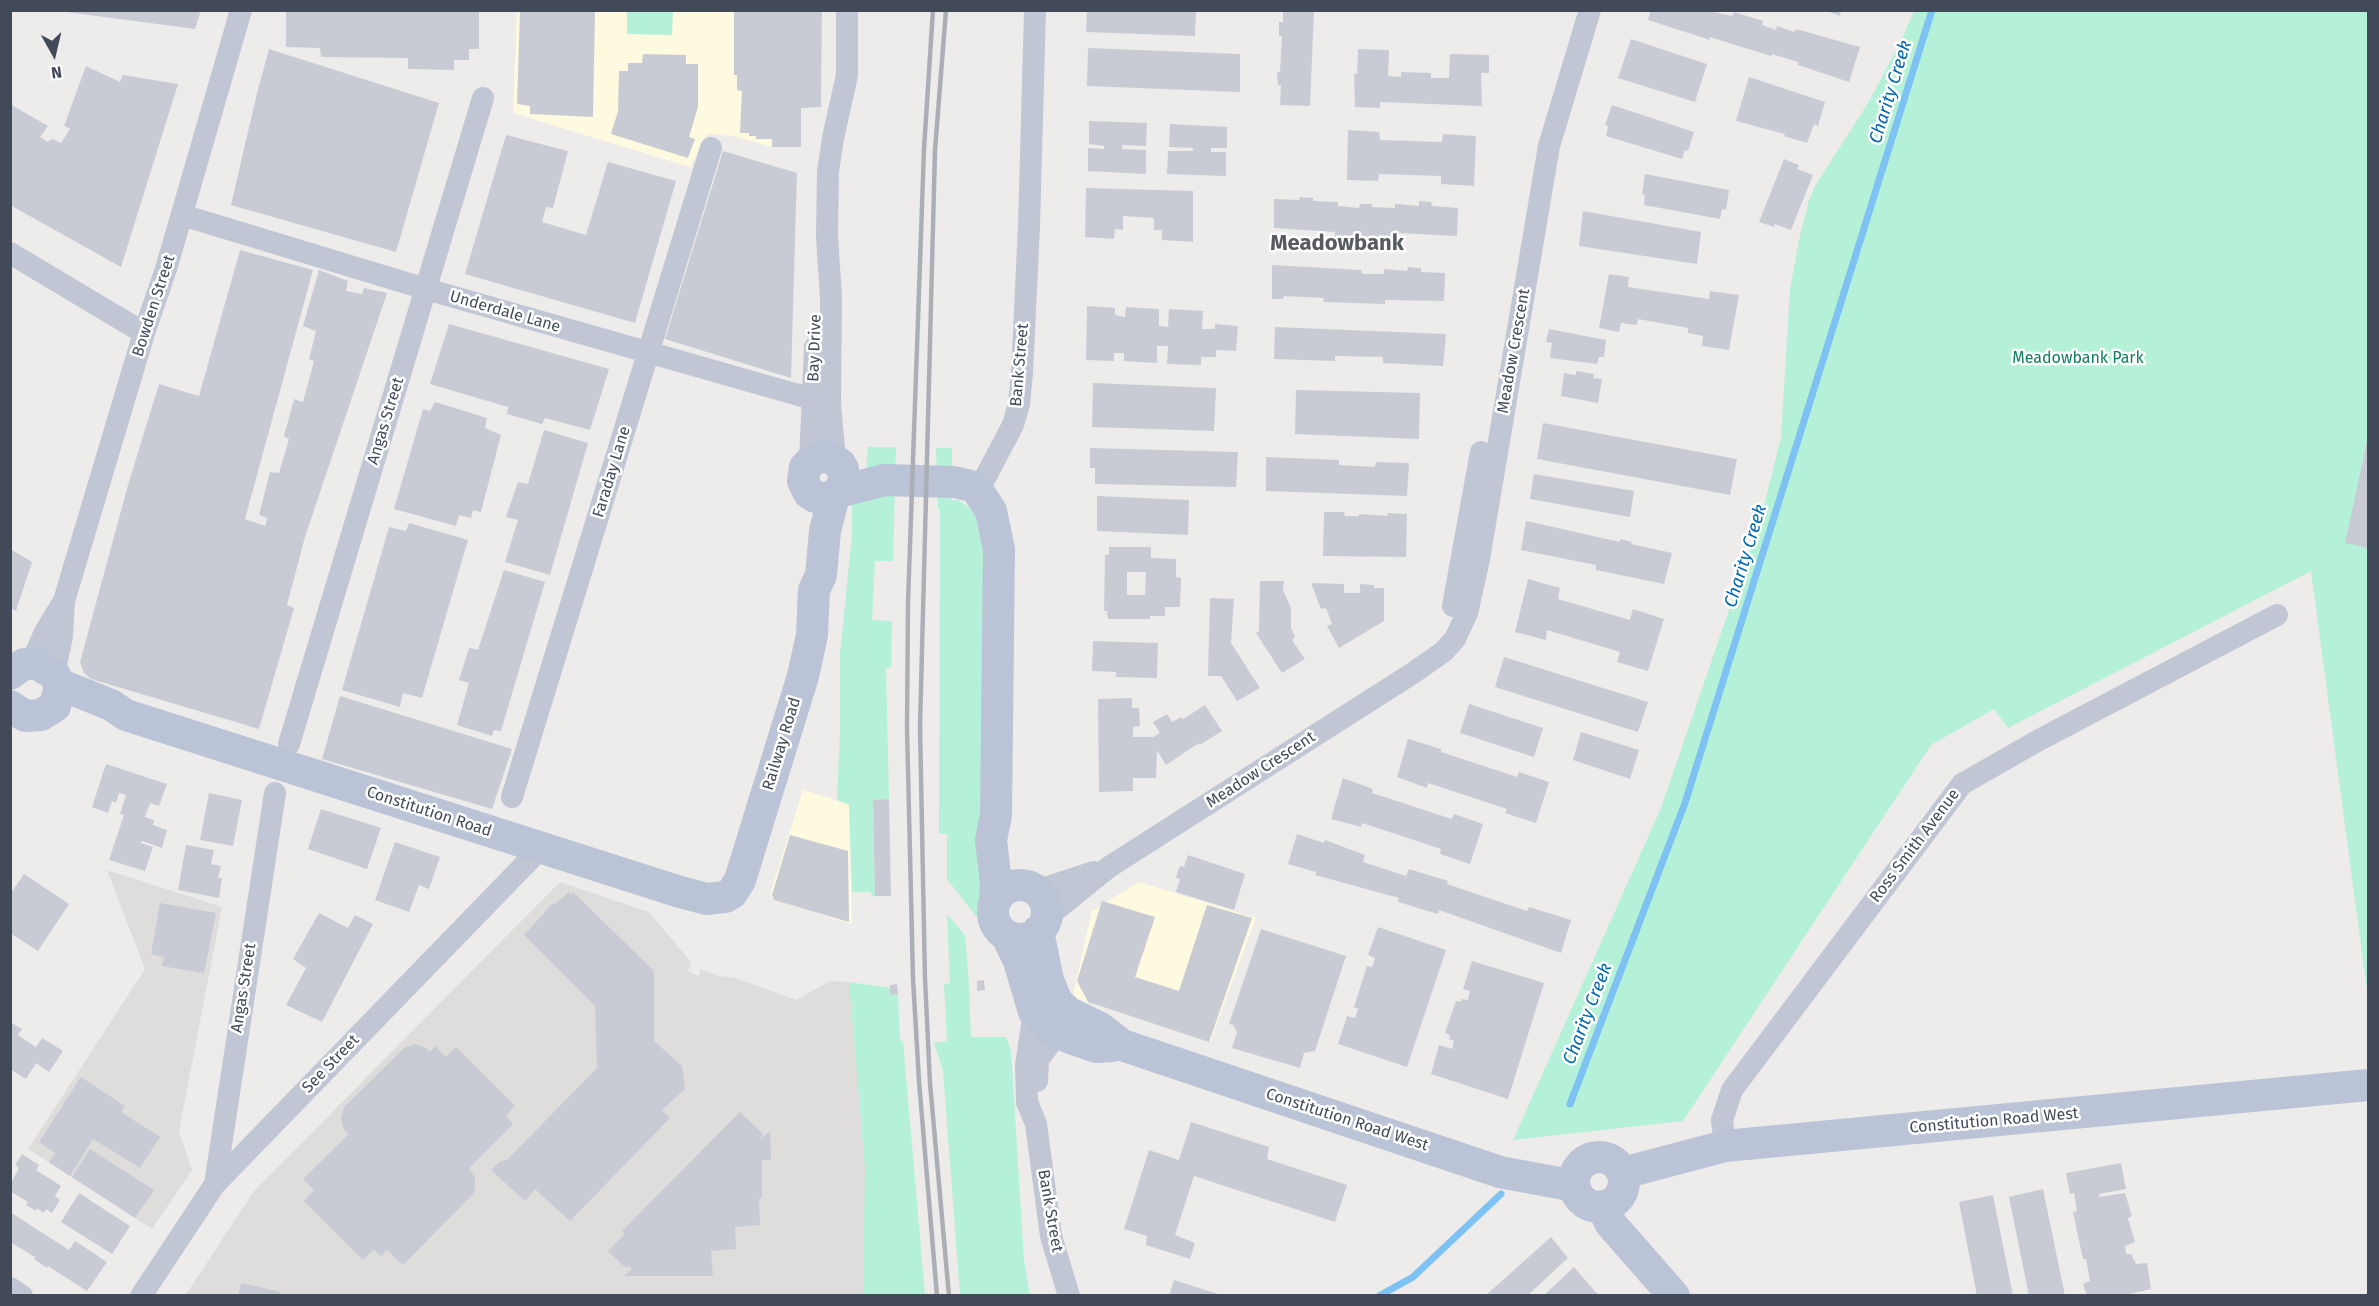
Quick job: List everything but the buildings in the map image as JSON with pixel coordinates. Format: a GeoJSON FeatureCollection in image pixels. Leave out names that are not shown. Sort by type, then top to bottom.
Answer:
{"type":"FeatureCollection","features":[{"type":"Feature","properties":{"kind":"main road"},"geometry":{"type":"LineString","coordinates":[[842,478],[966,487],[991,511],[999,549],[996,814],[991,840],[996,883],[1027,905],[1048,980],[1053,1014]]}},
{"type":"Feature","properties":{"kind":"main road","name":"Railway Road"},"geometry":{"type":"LineString","coordinates":[[732,892],[740,880],[803,676],[812,635],[814,590],[806,576],[842,478]]}},
{"type":"Feature","properties":{"kind":"main road","name":"Constitution Road"},"geometry":{"type":"LineString","coordinates":[[29,689],[111,705],[126,715],[698,897],[717,899],[732,892]]}},
{"type":"Feature","properties":{"kind":"main road"},"geometry":{"type":"LineString","coordinates":[[1027,905],[1022,939],[1007,936],[1019,961],[1053,1014]]}},
{"type":"Feature","properties":{"kind":"main road","name":"Constitution Road West"},"geometry":{"type":"LineString","coordinates":[[1053,1014],[1070,1038],[1096,1047],[1122,1045],[1500,1172],[1575,1186]]}},
{"type":"Feature","properties":{"kind":"main road","name":"Constitution Road West"},"geometry":{"type":"LineString","coordinates":[[1623,1173],[1725,1146],[2368,1085]]}},
{"type":"Feature","properties":{"kind":"main road"},"geometry":{"type":"LineString","coordinates":[[1593,1157],[1611,1160],[1623,1173],[1624,1185],[1620,1195],[1612,1203],[1602,1206],[1593,1206],[1584,1201],[1575,1186],[1578,1168],[1593,1157]]}},
{"type":"Feature","properties":{"kind":"main road"},"geometry":{"type":"LineString","coordinates":[[1602,1206],[1611,1224],[1674,1296]]}},
{"type":"Feature","properties":{"kind":"street","name":"Bowden Street"},"geometry":{"type":"LineString","coordinates":[[29,689],[45,632],[64,601],[144,333],[182,215],[241,10]]}},
{"type":"Feature","properties":{"kind":"street","name":"Bay Drive"},"geometry":{"type":"LineString","coordinates":[[842,478],[822,402],[831,298],[827,236],[828,172],[847,75],[847,10]]}},
{"type":"Feature","properties":{"kind":"street","name":"Bank Street"},"geometry":{"type":"LineString","coordinates":[[966,487],[1013,425],[1018,404],[1022,373],[1028,238],[1035,10]]}},
{"type":"Feature","properties":{"kind":"street","name":"Meadow Crescent"},"geometry":{"type":"LineString","coordinates":[[1413,673],[1444,630],[1452,611],[1537,146],[1578,10]]}},
{"type":"Feature","properties":{"kind":"street","name":"Meadow Crescent"},"geometry":{"type":"LineString","coordinates":[[1027,905],[1109,867],[1413,673],[1443,652],[1455,639],[1467,613],[1479,559],[1549,146],[1590,10]]}},
{"type":"Feature","properties":{"kind":"street","name":"Angas Street"},"geometry":{"type":"LineString","coordinates":[[290,744],[483,98]]}},
{"type":"Feature","properties":{"kind":"street","name":"Faraday Lane"},"geometry":{"type":"LineString","coordinates":[[512,797],[711,148]]}},
{"type":"Feature","properties":{"kind":"street","name":"Underdale Lane"},"geometry":{"type":"LineString","coordinates":[[182,215],[426,289],[822,402]]}},
{"type":"Feature","properties":{"kind":"street"},"geometry":{"type":"LineString","coordinates":[[10,253],[144,333]]}},
{"type":"Feature","properties":{"kind":"street","name":"Ross Smith Avenue"},"geometry":{"type":"LineString","coordinates":[[1725,1146],[1722,1120],[1732,1090],[1962,784],[2039,740],[2277,615]]}},
{"type":"Feature","properties":{"kind":"street","name":"Angas Street"},"geometry":{"type":"LineString","coordinates":[[215,1184],[275,793]]}},
{"type":"Feature","properties":{"kind":"street","name":"See Street"},"geometry":{"type":"LineString","coordinates":[[141,1296],[215,1184],[541,848]]}},
{"type":"Feature","properties":{"kind":"street","name":"Bank Street"},"geometry":{"type":"LineString","coordinates":[[1053,1014],[1049,1045],[1038,1060],[1039,1100],[1036,1125],[1051,1236],[1069,1296]]}},
{"type":"Feature","properties":{"kind":"street"},"geometry":{"type":"LineString","coordinates":[[10,1288],[22,1296]]}},
{"type":"Feature","properties":{"kind":"shaded area"},"geometry":{"type":"Polygon","coordinates":[[[517,11],[822,11],[821,107],[801,108],[801,147],[772,147],[732,136],[707,134],[690,167],[513,113],[517,11]]]}},
{"type":"Feature","properties":{"kind":"shaded area"},"geometry":{"type":"Polygon","coordinates":[[[803,790],[849,804],[852,924],[774,900],[770,894],[803,790]]]}},
{"type":"Feature","properties":{"kind":"shaded area"},"geometry":{"type":"Polygon","coordinates":[[[107,870],[222,907],[179,1131],[192,1170],[152,1229],[28,1149],[145,969],[107,870]]]}},
{"type":"Feature","properties":{"kind":"shaded area"},"geometry":{"type":"Polygon","coordinates":[[[560,882],[649,912],[691,962],[688,971],[698,976],[701,969],[718,976],[736,978],[796,1000],[830,981],[849,982],[865,1168],[863,1295],[185,1296],[254,1191],[560,882]]]}},
{"type":"Feature","properties":{"kind":"shaded area"},"geometry":{"type":"Polygon","coordinates":[[[1139,882],[1256,918],[1210,1042],[1075,998],[1073,994],[1092,911],[1139,882]]]}},
{"type":"Feature","properties":{"kind":"green space"},"geometry":{"type":"Polygon","coordinates":[[[627,11],[673,11],[672,35],[627,34],[627,11]]]}},
{"type":"Feature","properties":{"kind":"green space","name":"Meadowbank Park"},"geometry":{"type":"Polygon","coordinates":[[[1914,11],[2368,11],[2368,998],[2311,571],[2008,728],[1994,709],[1931,745],[1683,1121],[1513,1140],[1661,808],[1762,514],[1781,437],[1790,289],[1809,200],[1815,186],[1868,103],[1914,11]]]}},
{"type":"Feature","properties":{"kind":"green space"},"geometry":{"type":"Polygon","coordinates":[[[868,447],[896,447],[893,561],[875,561],[872,620],[892,621],[891,667],[886,668],[889,799],[873,800],[875,896],[872,897],[871,892],[852,892],[849,805],[837,800],[840,654],[852,534],[852,504],[864,500],[868,447]]]}},
{"type":"Feature","properties":{"kind":"green space"},"geometry":{"type":"Polygon","coordinates":[[[936,448],[952,448],[951,500],[959,500],[972,510],[980,525],[988,557],[985,928],[947,879],[947,834],[939,834],[940,509],[938,509],[936,448]]]}},
{"type":"Feature","properties":{"kind":"green space"},"geometry":{"type":"Polygon","coordinates":[[[947,914],[965,935],[971,1037],[1006,1037],[1011,1050],[1024,1260],[1030,1295],[960,1295],[943,1071],[934,1043],[947,1041],[944,984],[950,983],[947,914]]]}},
{"type":"Feature","properties":{"kind":"green space"},"geometry":{"type":"Polygon","coordinates":[[[849,982],[890,988],[891,995],[898,994],[900,1041],[903,1041],[925,1295],[863,1295],[865,1168],[849,982]]]}},
{"type":"Feature","properties":{"kind":"waterway","name":"Charity Creek"},"geometry":{"type":"LineString","coordinates":[[1570,1104],[1685,803],[1932,10]]}},
{"type":"Feature","properties":{"kind":"waterway","name":"Charity Creek"},"geometry":{"type":"LineString","coordinates":[[1379,1296],[1413,1277],[1501,1194]]}},
{"type":"Feature","properties":{"kind":"railway"},"geometry":{"type":"LineString","coordinates":[[933,10],[924,149],[908,602],[907,728],[913,979],[937,1296]]}},
{"type":"Feature","properties":{"kind":"railway"},"geometry":{"type":"LineString","coordinates":[[946,10],[935,150],[920,727],[925,979],[930,1083],[949,1296]]}},
{"type":"Feature","properties":{"kind":"district","name":"Meadowbank"},"geometry":{"type":"Point","coordinates":[1337,244]}}]}
